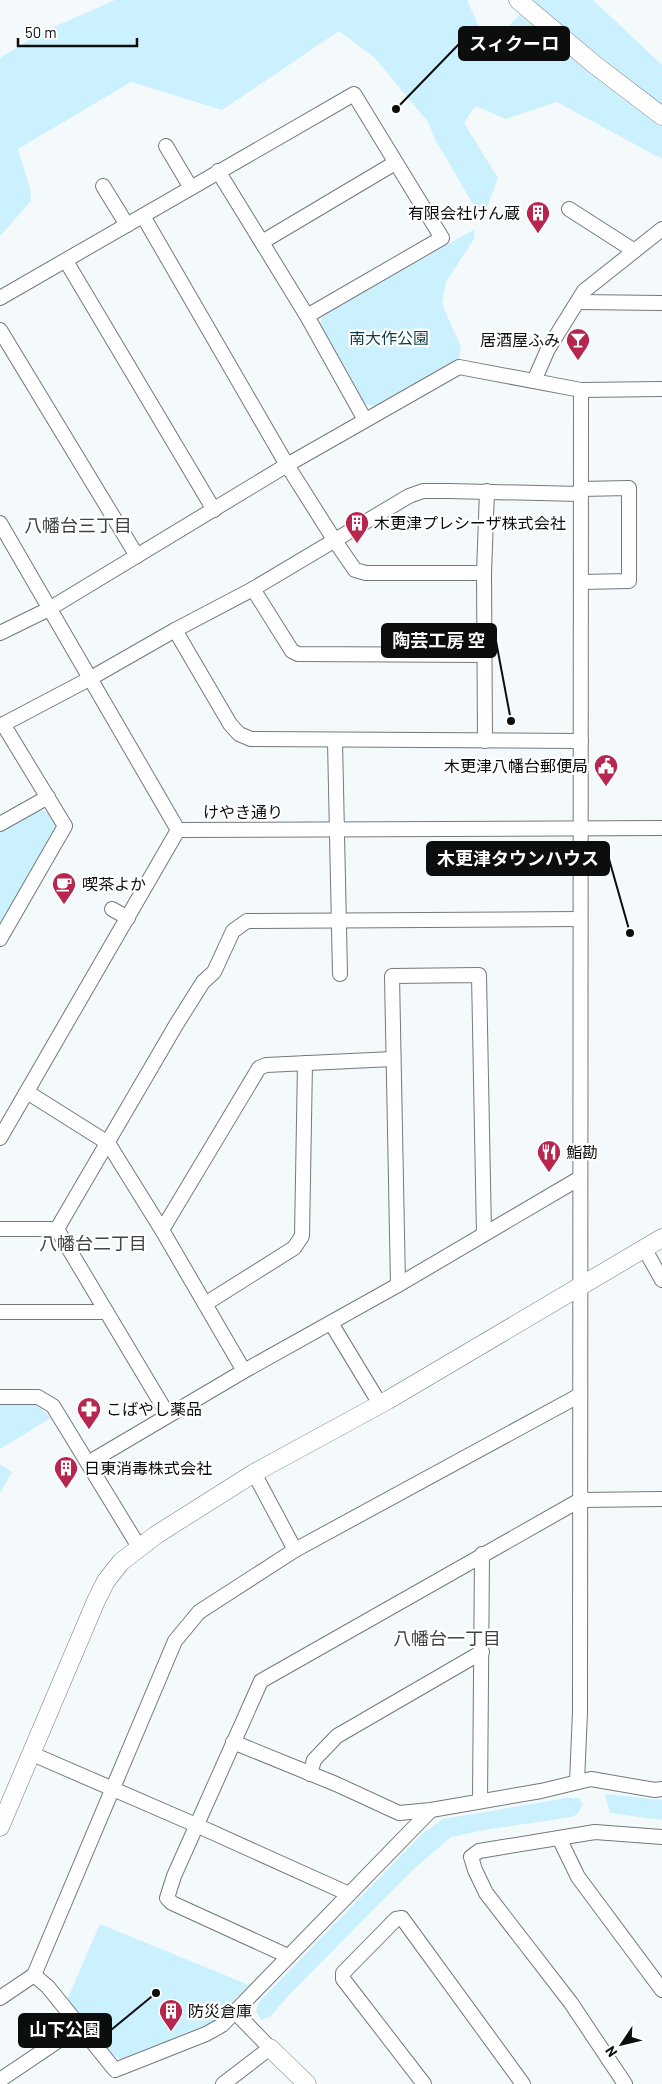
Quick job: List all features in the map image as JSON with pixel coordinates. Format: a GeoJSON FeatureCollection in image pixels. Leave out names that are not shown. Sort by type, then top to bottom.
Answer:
{"type":"FeatureCollection","features":[{"type":"Feature","properties":{"kind":"street"},"geometry":{"type":"LineString","coordinates":[[518,0],[595,65],[662,116]]}},
{"type":"Feature","properties":{"kind":"street"},"geometry":{"type":"LineString","coordinates":[[0,298],[354,94],[442,238],[307,316]]}},
{"type":"Feature","properties":{"kind":"street"},"geometry":{"type":"LineString","coordinates":[[166,146],[191,188]]}},
{"type":"Feature","properties":{"kind":"street"},"geometry":{"type":"LineString","coordinates":[[262,242],[396,163]]}},
{"type":"Feature","properties":{"kind":"street"},"geometry":{"type":"LineString","coordinates":[[218,171],[307,316],[365,420]]}},
{"type":"Feature","properties":{"kind":"street"},"geometry":{"type":"LineString","coordinates":[[103,186],[127,225]]}},
{"type":"Feature","properties":{"kind":"street"},"geometry":{"type":"LineString","coordinates":[[569,209],[633,250]]}},
{"type":"Feature","properties":{"kind":"street"},"geometry":{"type":"LineString","coordinates":[[144,216],[287,464],[334,541],[355,570],[366,573],[484,573]]}},
{"type":"Feature","properties":{"kind":"street"},"geometry":{"type":"LineString","coordinates":[[534,381],[548,349],[584,292],[633,250],[662,229]]}},
{"type":"Feature","properties":{"kind":"street"},"geometry":{"type":"LineString","coordinates":[[66,261],[214,510]]}},
{"type":"Feature","properties":{"kind":"street"},"geometry":{"type":"LineString","coordinates":[[578,302],[662,303]]}},
{"type":"Feature","properties":{"kind":"street"},"geometry":{"type":"LineString","coordinates":[[0,330],[137,556]]}},
{"type":"Feature","properties":{"kind":"street"},"geometry":{"type":"LineString","coordinates":[[0,633],[49,609],[287,464],[459,368],[581,390],[662,389]]}},
{"type":"Feature","properties":{"kind":"street"},"geometry":{"type":"LineString","coordinates":[[577,1782],[580,1712],[579,966],[581,390]]}},
{"type":"Feature","properties":{"kind":"street"},"geometry":{"type":"LineString","coordinates":[[0,939],[65,826],[2,725],[253,589],[408,496],[423,490],[487,492],[580,491],[629,488],[629,581],[581,582]]}},
{"type":"Feature","properties":{"kind":"street"},"geometry":{"type":"LineString","coordinates":[[485,741],[484,573],[487,492]]}},
{"type":"Feature","properties":{"kind":"street"},"geometry":{"type":"LineString","coordinates":[[0,523],[178,830],[0,1138]]}},
{"type":"Feature","properties":{"kind":"street"},"geometry":{"type":"LineString","coordinates":[[253,589],[292,651],[298,654],[485,655]]}},
{"type":"Feature","properties":{"kind":"street"},"geometry":{"type":"LineString","coordinates":[[175,630],[230,724],[239,734],[251,739],[581,741]]}},
{"type":"Feature","properties":{"kind":"street"},"geometry":{"type":"LineString","coordinates":[[336,741],[340,974]]}},
{"type":"Feature","properties":{"kind":"street"},"geometry":{"type":"LineString","coordinates":[[0,824],[48,797]]}},
{"type":"Feature","properties":{"kind":"street","name":"けやき通り"},"geometry":{"type":"LineString","coordinates":[[178,830],[662,828]]}},
{"type":"Feature","properties":{"kind":"street"},"geometry":{"type":"LineString","coordinates":[[112,909],[128,918]]}},
{"type":"Feature","properties":{"kind":"street"},"geometry":{"type":"LineString","coordinates":[[57,1229],[176,1025],[203,982],[214,972],[211,964],[233,931],[246,921],[580,919]]}},
{"type":"Feature","properties":{"kind":"street"},"geometry":{"type":"LineString","coordinates":[[398,1285],[392,976],[479,975],[484,1234]]}},
{"type":"Feature","properties":{"kind":"street"},"geometry":{"type":"LineString","coordinates":[[162,1230],[259,1068],[266,1065],[393,1059]]}},
{"type":"Feature","properties":{"kind":"street"},"geometry":{"type":"LineString","coordinates":[[205,1304],[294,1248],[302,1236],[305,1063]]}},
{"type":"Feature","properties":{"kind":"street"},"geometry":{"type":"LineString","coordinates":[[27,1092],[108,1143],[162,1230],[244,1371]]}},
{"type":"Feature","properties":{"kind":"street"},"geometry":{"type":"LineString","coordinates":[[88,1463],[580,1178]]}},
{"type":"Feature","properties":{"kind":"street"},"geometry":{"type":"LineString","coordinates":[[0,1229],[57,1229]]}},
{"type":"Feature","properties":{"kind":"street"},"geometry":{"type":"LineString","coordinates":[[57,1229],[168,1415]]}},
{"type":"Feature","properties":{"kind":"street"},"geometry":{"type":"LineString","coordinates":[[0,1827],[30,1753],[106,1581],[121,1562],[139,1547],[254,1473],[380,1404],[662,1238]]}},
{"type":"Feature","properties":{"kind":"street"},"geometry":{"type":"LineString","coordinates":[[644,1248],[662,1280]]}},
{"type":"Feature","properties":{"kind":"street"},"geometry":{"type":"LineString","coordinates":[[0,1312],[106,1312]]}},
{"type":"Feature","properties":{"kind":"street"},"geometry":{"type":"LineString","coordinates":[[331,1323],[380,1404]]}},
{"type":"Feature","properties":{"kind":"street"},"geometry":{"type":"LineString","coordinates":[[0,1998],[34,1975],[176,1641],[199,1612],[295,1550],[580,1395]]}},
{"type":"Feature","properties":{"kind":"street"},"geometry":{"type":"LineString","coordinates":[[0,1397],[38,1397],[53,1406],[139,1547]]}},
{"type":"Feature","properties":{"kind":"street"},"geometry":{"type":"LineString","coordinates":[[254,1473],[295,1550]]}},
{"type":"Feature","properties":{"kind":"street"},"geometry":{"type":"LineString","coordinates":[[288,1956],[172,1903],[167,1898],[174,1876],[196,1825],[261,1681],[580,1500],[662,1499]]}},
{"type":"Feature","properties":{"kind":"street"},"geometry":{"type":"LineString","coordinates":[[480,1801],[482,1554]]}},
{"type":"Feature","properties":{"kind":"street"},"geometry":{"type":"LineString","coordinates":[[310,1774],[314,1760],[337,1736],[482,1652]]}},
{"type":"Feature","properties":{"kind":"street"},"geometry":{"type":"LineString","coordinates":[[233,1742],[399,1813],[431,1810],[591,1779],[655,1790],[662,1789]]}},
{"type":"Feature","properties":{"kind":"street"},"geometry":{"type":"LineString","coordinates":[[30,1753],[349,1894]]}},
{"type":"Feature","properties":{"kind":"street"},"geometry":{"type":"LineString","coordinates":[[34,1975],[48,1987],[115,2070],[206,2034],[222,2026],[431,1810]]}},
{"type":"Feature","properties":{"kind":"street"},"geometry":{"type":"LineString","coordinates":[[626,2084],[571,2003],[486,1893],[471,1857],[479,1851],[595,1832],[662,1837]]}},
{"type":"Feature","properties":{"kind":"street"},"geometry":{"type":"LineString","coordinates":[[559,1838],[578,1877],[662,1990]]}},
{"type":"Feature","properties":{"kind":"street"},"geometry":{"type":"LineString","coordinates":[[424,2084],[343,1979],[343,1974],[396,1919],[402,1918],[523,2084]]}},
{"type":"Feature","properties":{"kind":"street"},"geometry":{"type":"LineString","coordinates":[[235,2012],[307,2084]]}},
{"type":"Feature","properties":{"kind":"street"},"geometry":{"type":"LineString","coordinates":[[0,2080],[80,2026]]}},
{"type":"Feature","properties":{"kind":"street"},"geometry":{"type":"LineString","coordinates":[[223,2084],[270,2048]]}},
{"type":"Feature","properties":{"kind":"green space"},"geometry":{"type":"Polygon","coordinates":[[[115,0],[467,0],[480,29],[495,38],[536,0],[593,0],[662,65],[662,159],[557,102],[506,119],[475,106],[464,123],[498,178],[485,213],[474,206],[435,139],[428,122],[374,57],[339,31],[222,110],[131,82],[18,149],[30,188],[31,201],[0,236],[0,58],[40,33],[115,0]]]}},
{"type":"Feature","properties":{"kind":"green space","name":"南大作公園"},"geometry":{"type":"Polygon","coordinates":[[[475,229],[474,239],[446,282],[442,304],[461,347],[459,358],[375,406],[364,404],[320,327],[322,315],[475,229]]]}},
{"type":"Feature","properties":{"kind":"green space"},"geometry":{"type":"Polygon","coordinates":[[[37,809],[49,813],[59,828],[0,931],[0,830],[37,809]]]}},
{"type":"Feature","properties":{"kind":"green space"},"geometry":{"type":"Polygon","coordinates":[[[0,1405],[36,1405],[51,1418],[0,1449],[0,1405]]]}},
{"type":"Feature","properties":{"kind":"green space"},"geometry":{"type":"Polygon","coordinates":[[[0,1464],[12,1472],[0,1493],[0,1464]]]}},
{"type":"Feature","properties":{"kind":"green space"},"geometry":{"type":"Polygon","coordinates":[[[605,1794],[662,1800],[662,1820],[610,1813],[605,1794]]]}},
{"type":"Feature","properties":{"kind":"green space"},"geometry":{"type":"Polygon","coordinates":[[[567,1798],[579,1798],[583,1805],[577,1814],[572,1817],[484,1830],[451,1837],[413,1870],[288,1996],[270,2017],[261,2020],[256,2011],[258,2003],[423,1833],[443,1819],[567,1798]]]}},
{"type":"Feature","properties":{"kind":"green space"},"geometry":{"type":"Polygon","coordinates":[[[100,1924],[249,1985],[212,2023],[125,2060],[114,2056],[67,2000],[100,1924]]]}},
{"type":"Feature","properties":{"kind":"place","name":"スィクーロ"},"geometry":{"type":"Point","coordinates":[396,109]}},
{"type":"Feature","properties":{"kind":"place","name":"有限会社けん蔵"},"geometry":{"type":"Point","coordinates":[538,234]}},
{"type":"Feature","properties":{"kind":"place","name":"居酒屋ふみ"},"geometry":{"type":"Point","coordinates":[578,361]}},
{"type":"Feature","properties":{"kind":"place","name":"木更津プレシーザ株式会社"},"geometry":{"type":"Point","coordinates":[357,544]}},
{"type":"Feature","properties":{"kind":"place","name":"陶芸工房 空"},"geometry":{"type":"Point","coordinates":[511,721]}},
{"type":"Feature","properties":{"kind":"place","name":"木更津八幡台郵便局"},"geometry":{"type":"Point","coordinates":[606,787]}},
{"type":"Feature","properties":{"kind":"place","name":"喫茶よか"},"geometry":{"type":"Point","coordinates":[64,905]}},
{"type":"Feature","properties":{"kind":"place","name":"木更津タウンハウス"},"geometry":{"type":"Point","coordinates":[630,933]}},
{"type":"Feature","properties":{"kind":"place","name":"鮨勘"},"geometry":{"type":"Point","coordinates":[549,1173]}},
{"type":"Feature","properties":{"kind":"place","name":"こばやし薬品"},"geometry":{"type":"Point","coordinates":[89,1430]}},
{"type":"Feature","properties":{"kind":"place","name":"日東消毒株式会社"},"geometry":{"type":"Point","coordinates":[66,1489]}},
{"type":"Feature","properties":{"kind":"place","name":"山下公園"},"geometry":{"type":"Point","coordinates":[156,1993]}},
{"type":"Feature","properties":{"kind":"place","name":"防災倉庫"},"geometry":{"type":"Point","coordinates":[171,2032]}},
{"type":"Feature","properties":{"kind":"district","name":"八幡台三丁目"},"geometry":{"type":"Point","coordinates":[78,526]}},
{"type":"Feature","properties":{"kind":"district","name":"八幡台二丁目"},"geometry":{"type":"Point","coordinates":[93,1244]}},
{"type":"Feature","properties":{"kind":"district","name":"八幡台一丁目"},"geometry":{"type":"Point","coordinates":[447,1639]}}]}
